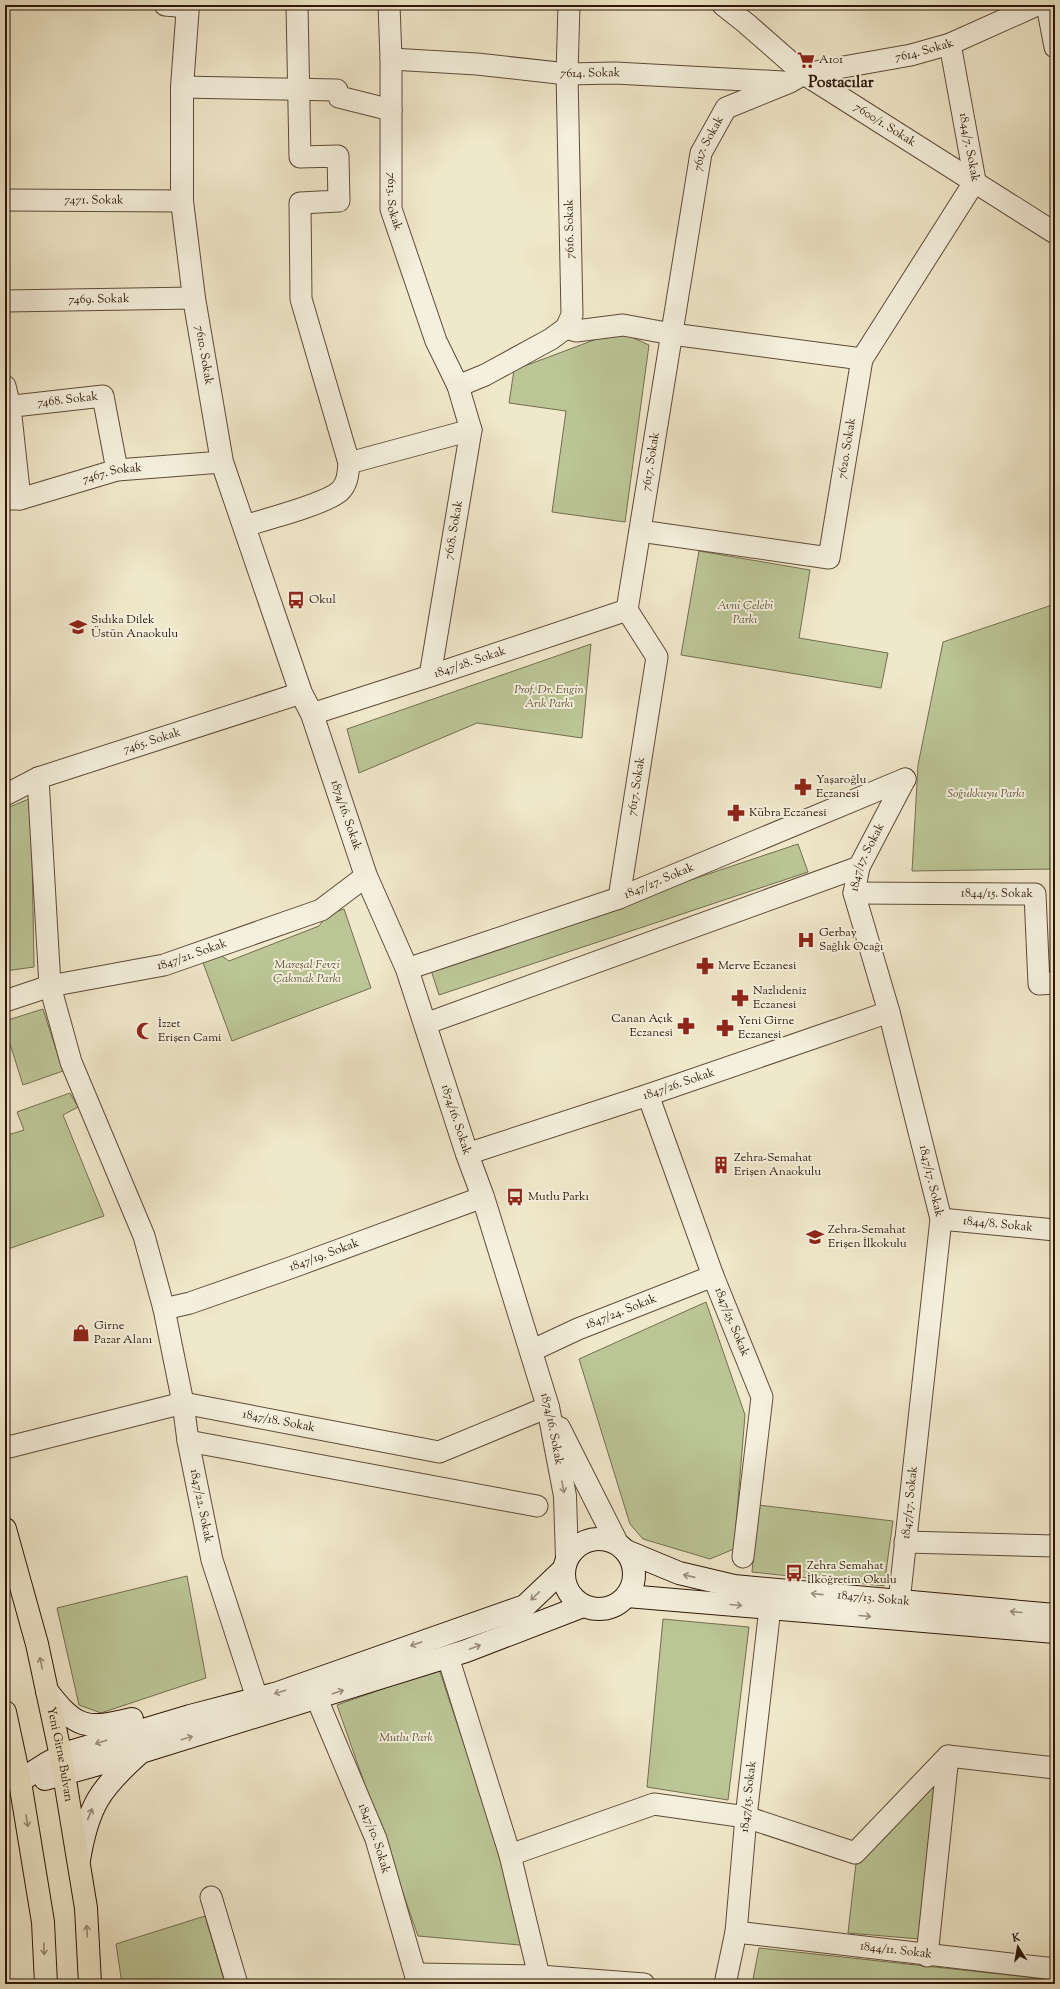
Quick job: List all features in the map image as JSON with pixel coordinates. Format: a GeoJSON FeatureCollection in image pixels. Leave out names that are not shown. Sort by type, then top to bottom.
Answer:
{"type":"FeatureCollection","features":[{"type":"Feature","properties":{"kind":"main road","name":"7610. Sokak"},"geometry":{"type":"LineString","coordinates":[[188,6],[182,87],[182,201],[194,298],[222,462],[301,694]]}},
{"type":"Feature","properties":{"kind":"main road","name":"1874/16. Sokak"},"geometry":{"type":"LineString","coordinates":[[301,694],[312,714],[366,876],[407,969],[467,1154],[483,1197],[548,1407],[565,1496],[565,1564]]}},
{"type":"Feature","properties":{"kind":"main road"},"geometry":{"type":"LineString","coordinates":[[548,1407],[621,1547],[632,1561],[635,1573],[633,1585],[627,1596],[618,1604],[607,1609],[595,1610],[583,1606],[574,1600],[567,1591],[564,1580],[565,1564]]}},
{"type":"Feature","properties":{"kind":"main road","name":"Yeni Girne Bulvarı"},"geometry":{"type":"LineString","coordinates":[[5,1529],[37,1644],[62,1765],[86,1908],[90,1984]]}},
{"type":"Feature","properties":{"kind":"main road"},"geometry":{"type":"LineString","coordinates":[[20,1782],[45,1780],[62,1765],[190,1716],[278,1693],[525,1606],[565,1564],[574,1549],[582,1542],[593,1539],[605,1539],[621,1547]]}},
{"type":"Feature","properties":{"kind":"main road","name":"1847/13. Sokak"},"geometry":{"type":"LineString","coordinates":[[621,1547],[679,1573],[734,1586],[1055,1615]]}},
{"type":"Feature","properties":{"kind":"main road","name":"1847/13. Sokak"},"geometry":{"type":"LineString","coordinates":[[627,1596],[1055,1632]]}},
{"type":"Feature","properties":{"kind":"main road"},"geometry":{"type":"LineString","coordinates":[[62,1765],[141,1752],[317,1699],[448,1657],[583,1606]]}},
{"type":"Feature","properties":{"kind":"main road"},"geometry":{"type":"LineString","coordinates":[[48,1692],[66,1714],[85,1725],[104,1726],[167,1711],[190,1716]]}},
{"type":"Feature","properties":{"kind":"main road"},"geometry":{"type":"LineString","coordinates":[[5,1712],[20,1782],[43,1922],[46,1984]]}},
{"type":"Feature","properties":{"kind":"main road"},"geometry":{"type":"LineString","coordinates":[[78,1866],[82,1837],[89,1815],[102,1790],[141,1752]]}},
{"type":"Feature","properties":{"kind":"street"},"geometry":{"type":"LineString","coordinates":[[165,5],[188,6]]}},
{"type":"Feature","properties":{"kind":"street"},"geometry":{"type":"LineString","coordinates":[[244,526],[317,503],[340,492],[347,481],[349,463],[301,299],[300,203],[339,200],[338,156],[300,157],[297,5]]}},
{"type":"Feature","properties":{"kind":"street","name":"7613. Sokak"},"geometry":{"type":"LineString","coordinates":[[389,5],[391,59],[392,209],[436,342],[458,386]]}},
{"type":"Feature","properties":{"kind":"street","name":"7616. Sokak"},"geometry":{"type":"LineString","coordinates":[[566,328],[572,315],[567,74],[569,5]]}},
{"type":"Feature","properties":{"kind":"street","name":"7600/1. Sokak"},"geometry":{"type":"LineString","coordinates":[[723,5],[747,24],[797,78],[976,181]]}},
{"type":"Feature","properties":{"kind":"street","name":"7614. Sokak"},"geometry":{"type":"LineString","coordinates":[[391,59],[477,64],[567,74],[615,73],[797,78],[911,55],[950,44],[1037,5]]}},
{"type":"Feature","properties":{"kind":"street"},"geometry":{"type":"LineString","coordinates":[[1047,5],[1055,47]]}},
{"type":"Feature","properties":{"kind":"street","name":"1844/7. Sokak"},"geometry":{"type":"LineString","coordinates":[[950,44],[976,181],[1055,233]]}},
{"type":"Feature","properties":{"kind":"street","name":"7617. Sokak"},"geometry":{"type":"LineString","coordinates":[[619,898],[657,657],[627,610],[701,153],[726,108],[797,78]]}},
{"type":"Feature","properties":{"kind":"street"},"geometry":{"type":"LineString","coordinates":[[182,87],[337,90],[339,97],[391,110]]}},
{"type":"Feature","properties":{"kind":"street","name":"7620. Sokak"},"geometry":{"type":"LineString","coordinates":[[640,531],[829,558],[862,359],[976,181]]}},
{"type":"Feature","properties":{"kind":"street","name":"7471. Sokak"},"geometry":{"type":"LineString","coordinates":[[5,200],[182,201]]}},
{"type":"Feature","properties":{"kind":"street","name":"7469. Sokak"},"geometry":{"type":"LineString","coordinates":[[5,301],[194,298]]}},
{"type":"Feature","properties":{"kind":"street"},"geometry":{"type":"LineString","coordinates":[[458,386],[485,375],[551,339],[566,328],[576,331],[623,325],[672,334],[862,359]]}},
{"type":"Feature","properties":{"kind":"street"},"geometry":{"type":"LineString","coordinates":[[5,386],[12,499]]}},
{"type":"Feature","properties":{"kind":"street","name":"7618. Sokak"},"geometry":{"type":"LineString","coordinates":[[430,676],[471,430],[458,386]]}},
{"type":"Feature","properties":{"kind":"street","name":"7468. Sokak"},"geometry":{"type":"LineString","coordinates":[[7,407],[103,396],[117,470]]}},
{"type":"Feature","properties":{"kind":"street"},"geometry":{"type":"LineString","coordinates":[[349,463],[471,430]]}},
{"type":"Feature","properties":{"kind":"street","name":"7467. Sokak"},"geometry":{"type":"LineString","coordinates":[[12,499],[117,470],[222,462]]}},
{"type":"Feature","properties":{"kind":"street","name":"1847/28. Sokak"},"geometry":{"type":"LineString","coordinates":[[312,714],[627,610]]}},
{"type":"Feature","properties":{"kind":"street","name":"7465. Sokak"},"geometry":{"type":"LineString","coordinates":[[5,795],[38,778],[301,694]]}},
{"type":"Feature","properties":{"kind":"street","name":"1847/22. Sokak"},"geometry":{"type":"LineString","coordinates":[[38,778],[50,986],[71,1062],[144,1236],[164,1309],[212,1560],[257,1698]]}},
{"type":"Feature","properties":{"kind":"street","name":"1847/27. Sokak"},"geometry":{"type":"LineString","coordinates":[[407,969],[619,898],[906,779]]}},
{"type":"Feature","properties":{"kind":"street","name":"1847/17. Sokak"},"geometry":{"type":"LineString","coordinates":[[898,1602],[941,1219],[889,1012],[854,893],[859,867],[906,779]]}},
{"type":"Feature","properties":{"kind":"street"},"geometry":{"type":"LineString","coordinates":[[425,1024],[859,867]]}},
{"type":"Feature","properties":{"kind":"street","name":"1847/21. Sokak"},"geometry":{"type":"LineString","coordinates":[[5,1001],[50,986],[172,963],[321,910],[366,876]]}},
{"type":"Feature","properties":{"kind":"street","name":"1844/15. Sokak"},"geometry":{"type":"LineString","coordinates":[[854,893],[1035,894],[1039,984],[1055,983]]}},
{"type":"Feature","properties":{"kind":"street","name":"1847/26. Sokak"},"geometry":{"type":"LineString","coordinates":[[467,1154],[889,1012]]}},
{"type":"Feature","properties":{"kind":"street","name":"1847/25. Sokak"},"geometry":{"type":"LineString","coordinates":[[648,1094],[713,1276],[762,1397],[743,1556]]}},
{"type":"Feature","properties":{"kind":"street","name":"1847/19. Sokak"},"geometry":{"type":"LineString","coordinates":[[164,1309],[190,1303],[290,1268],[483,1197]]}},
{"type":"Feature","properties":{"kind":"street","name":"1844/8. Sokak"},"geometry":{"type":"LineString","coordinates":[[941,1219],[1055,1230]]}},
{"type":"Feature","properties":{"kind":"street","name":"1847/24. Sokak"},"geometry":{"type":"LineString","coordinates":[[531,1351],[578,1329],[713,1276]]}},
{"type":"Feature","properties":{"kind":"street","name":"1847/18. Sokak"},"geometry":{"type":"LineString","coordinates":[[5,1448],[183,1403],[439,1452],[548,1407]]}},
{"type":"Feature","properties":{"kind":"street"},"geometry":{"type":"LineString","coordinates":[[188,1440],[537,1506]]}},
{"type":"Feature","properties":{"kind":"street"},"geometry":{"type":"LineString","coordinates":[[905,1542],[1055,1546]]}},
{"type":"Feature","properties":{"kind":"street","name":"1847/15. Sokak"},"geometry":{"type":"LineString","coordinates":[[725,1984],[736,1932],[746,1817],[770,1608]]}},
{"type":"Feature","properties":{"kind":"street"},"geometry":{"type":"LineString","coordinates":[[448,1657],[510,1854],[539,1976]]}},
{"type":"Feature","properties":{"kind":"street","name":"1847/10. Sokak"},"geometry":{"type":"LineString","coordinates":[[317,1699],[376,1839],[417,1979]]}},
{"type":"Feature","properties":{"kind":"street"},"geometry":{"type":"LineString","coordinates":[[510,1854],[654,1804],[746,1817],[855,1853],[948,1756]]}},
{"type":"Feature","properties":{"kind":"street"},"geometry":{"type":"LineString","coordinates":[[948,1756],[1055,1768]]}},
{"type":"Feature","properties":{"kind":"street"},"geometry":{"type":"LineString","coordinates":[[927,1956],[948,1756]]}},
{"type":"Feature","properties":{"kind":"street"},"geometry":{"type":"LineString","coordinates":[[211,1897],[237,1984]]}},
{"type":"Feature","properties":{"kind":"street","name":"1844/11. Sokak"},"geometry":{"type":"LineString","coordinates":[[736,1932],[927,1956],[1055,1969]]}},
{"type":"Feature","properties":{"kind":"street"},"geometry":{"type":"LineString","coordinates":[[417,1979],[539,1976],[644,1984]]}},
{"type":"Feature","properties":{"kind":"green space"},"geometry":{"type":"Polygon","coordinates":[[[618,331],[649,345],[625,522],[552,512],[566,411],[509,403],[514,370],[618,331]]]}},
{"type":"Feature","properties":{"kind":"green space","name":"Avni Çelebi Parkı"},"geometry":{"type":"Polygon","coordinates":[[[699,551],[810,570],[799,638],[888,653],[881,688],[681,655],[699,551]]]}},
{"type":"Feature","properties":{"kind":"green space","name":"Soğukkuyu Parkı"},"geometry":{"type":"Polygon","coordinates":[[[1055,604],[1055,869],[912,871],[918,765],[943,642],[1055,604]]]}},
{"type":"Feature","properties":{"kind":"green space","name":"Prof. Dr. Engin Arık Parkı"},"geometry":{"type":"Polygon","coordinates":[[[591,644],[582,738],[477,723],[359,773],[347,729],[591,644]]]}},
{"type":"Feature","properties":{"kind":"green space"},"geometry":{"type":"Polygon","coordinates":[[[31,798],[34,967],[5,971],[5,809],[31,798]]]}},
{"type":"Feature","properties":{"kind":"green space"},"geometry":{"type":"Polygon","coordinates":[[[798,844],[808,872],[439,995],[430,967],[798,844]]]}},
{"type":"Feature","properties":{"kind":"green space","name":"Mareşal Fevzi Çakmak Parkı"},"geometry":{"type":"Polygon","coordinates":[[[344,909],[371,988],[232,1041],[202,960],[219,954],[229,961],[319,926],[327,915],[344,909]]]}},
{"type":"Feature","properties":{"kind":"green space"},"geometry":{"type":"Polygon","coordinates":[[[43,1009],[63,1071],[23,1085],[5,1028],[5,1021],[43,1009]]]}},
{"type":"Feature","properties":{"kind":"green space"},"geometry":{"type":"Polygon","coordinates":[[[70,1093],[78,1107],[63,1115],[104,1216],[5,1250],[5,1136],[24,1130],[17,1112],[70,1093]]]}},
{"type":"Feature","properties":{"kind":"green space"},"geometry":{"type":"Polygon","coordinates":[[[706,1302],[745,1415],[734,1549],[710,1559],[643,1539],[630,1524],[579,1359],[706,1302]]]}},
{"type":"Feature","properties":{"kind":"green space"},"geometry":{"type":"Polygon","coordinates":[[[758,1505],[893,1521],[884,1586],[752,1572],[758,1505]]]}},
{"type":"Feature","properties":{"kind":"green space"},"geometry":{"type":"Polygon","coordinates":[[[187,1576],[206,1678],[101,1713],[79,1705],[57,1608],[187,1576]]]}},
{"type":"Feature","properties":{"kind":"green space"},"geometry":{"type":"Polygon","coordinates":[[[663,1619],[749,1627],[728,1800],[647,1787],[663,1619]]]}},
{"type":"Feature","properties":{"kind":"green space","name":"Mutlu Park"},"geometry":{"type":"Polygon","coordinates":[[[439,1669],[531,1946],[418,1936],[337,1705],[439,1669]]]}},
{"type":"Feature","properties":{"kind":"green space"},"geometry":{"type":"Polygon","coordinates":[[[936,1781],[920,1939],[848,1933],[856,1863],[936,1781]]]}},
{"type":"Feature","properties":{"kind":"green space"},"geometry":{"type":"Polygon","coordinates":[[[205,1916],[224,1980],[212,1984],[122,1984],[116,1944],[205,1916]]]}},
{"type":"Feature","properties":{"kind":"green space"},"geometry":{"type":"Polygon","coordinates":[[[759,1948],[1055,1980],[1055,1984],[752,1984],[759,1948]]]}},
{"type":"Feature","properties":{"kind":"place","name":"A101"},"geometry":{"type":"Point","coordinates":[806,60]}},
{"type":"Feature","properties":{"kind":"place","name":"Okul"},"geometry":{"type":"Point","coordinates":[296,600]}},
{"type":"Feature","properties":{"kind":"place","name":"Sıdıka Dilek Üstün Anaokulu"},"geometry":{"type":"Point","coordinates":[78,627]}},
{"type":"Feature","properties":{"kind":"place","name":"Yaşaroğlu Eczanesi"},"geometry":{"type":"Point","coordinates":[803,787]}},
{"type":"Feature","properties":{"kind":"place","name":"Kübra Eczanesi"},"geometry":{"type":"Point","coordinates":[736,813]}},
{"type":"Feature","properties":{"kind":"place","name":"Gerbay Sağlık Ocağı"},"geometry":{"type":"Point","coordinates":[806,940]}},
{"type":"Feature","properties":{"kind":"place","name":"Merve Eczanesi"},"geometry":{"type":"Point","coordinates":[705,966]}},
{"type":"Feature","properties":{"kind":"place","name":"Nazlıdeniz Eczanesi"},"geometry":{"type":"Point","coordinates":[740,998]}},
{"type":"Feature","properties":{"kind":"place","name":"Canan Açık Eczanesi"},"geometry":{"type":"Point","coordinates":[686,1026]}},
{"type":"Feature","properties":{"kind":"place","name":"Yeni Girne Eczanesi"},"geometry":{"type":"Point","coordinates":[725,1028]}},
{"type":"Feature","properties":{"kind":"place","name":"İzzet Erişen Cami"},"geometry":{"type":"Point","coordinates":[145,1031]}},
{"type":"Feature","properties":{"kind":"place","name":"Zehra-Semahat Erişen Anaokulu"},"geometry":{"type":"Point","coordinates":[721,1165]}},
{"type":"Feature","properties":{"kind":"place","name":"Mutlu Parkı"},"geometry":{"type":"Point","coordinates":[515,1197]}},
{"type":"Feature","properties":{"kind":"place","name":"Zehra-Semahat Erişen İlkokulu"},"geometry":{"type":"Point","coordinates":[815,1237]}},
{"type":"Feature","properties":{"kind":"place","name":"Girne Pazar Alanı"},"geometry":{"type":"Point","coordinates":[81,1333]}},
{"type":"Feature","properties":{"kind":"place","name":"Zehra Semahat İlköğretim Okulu"},"geometry":{"type":"Point","coordinates":[794,1573]}},
{"type":"Feature","properties":{"kind":"district","name":"Postacılar"},"geometry":{"type":"Point","coordinates":[841,83]}}]}
